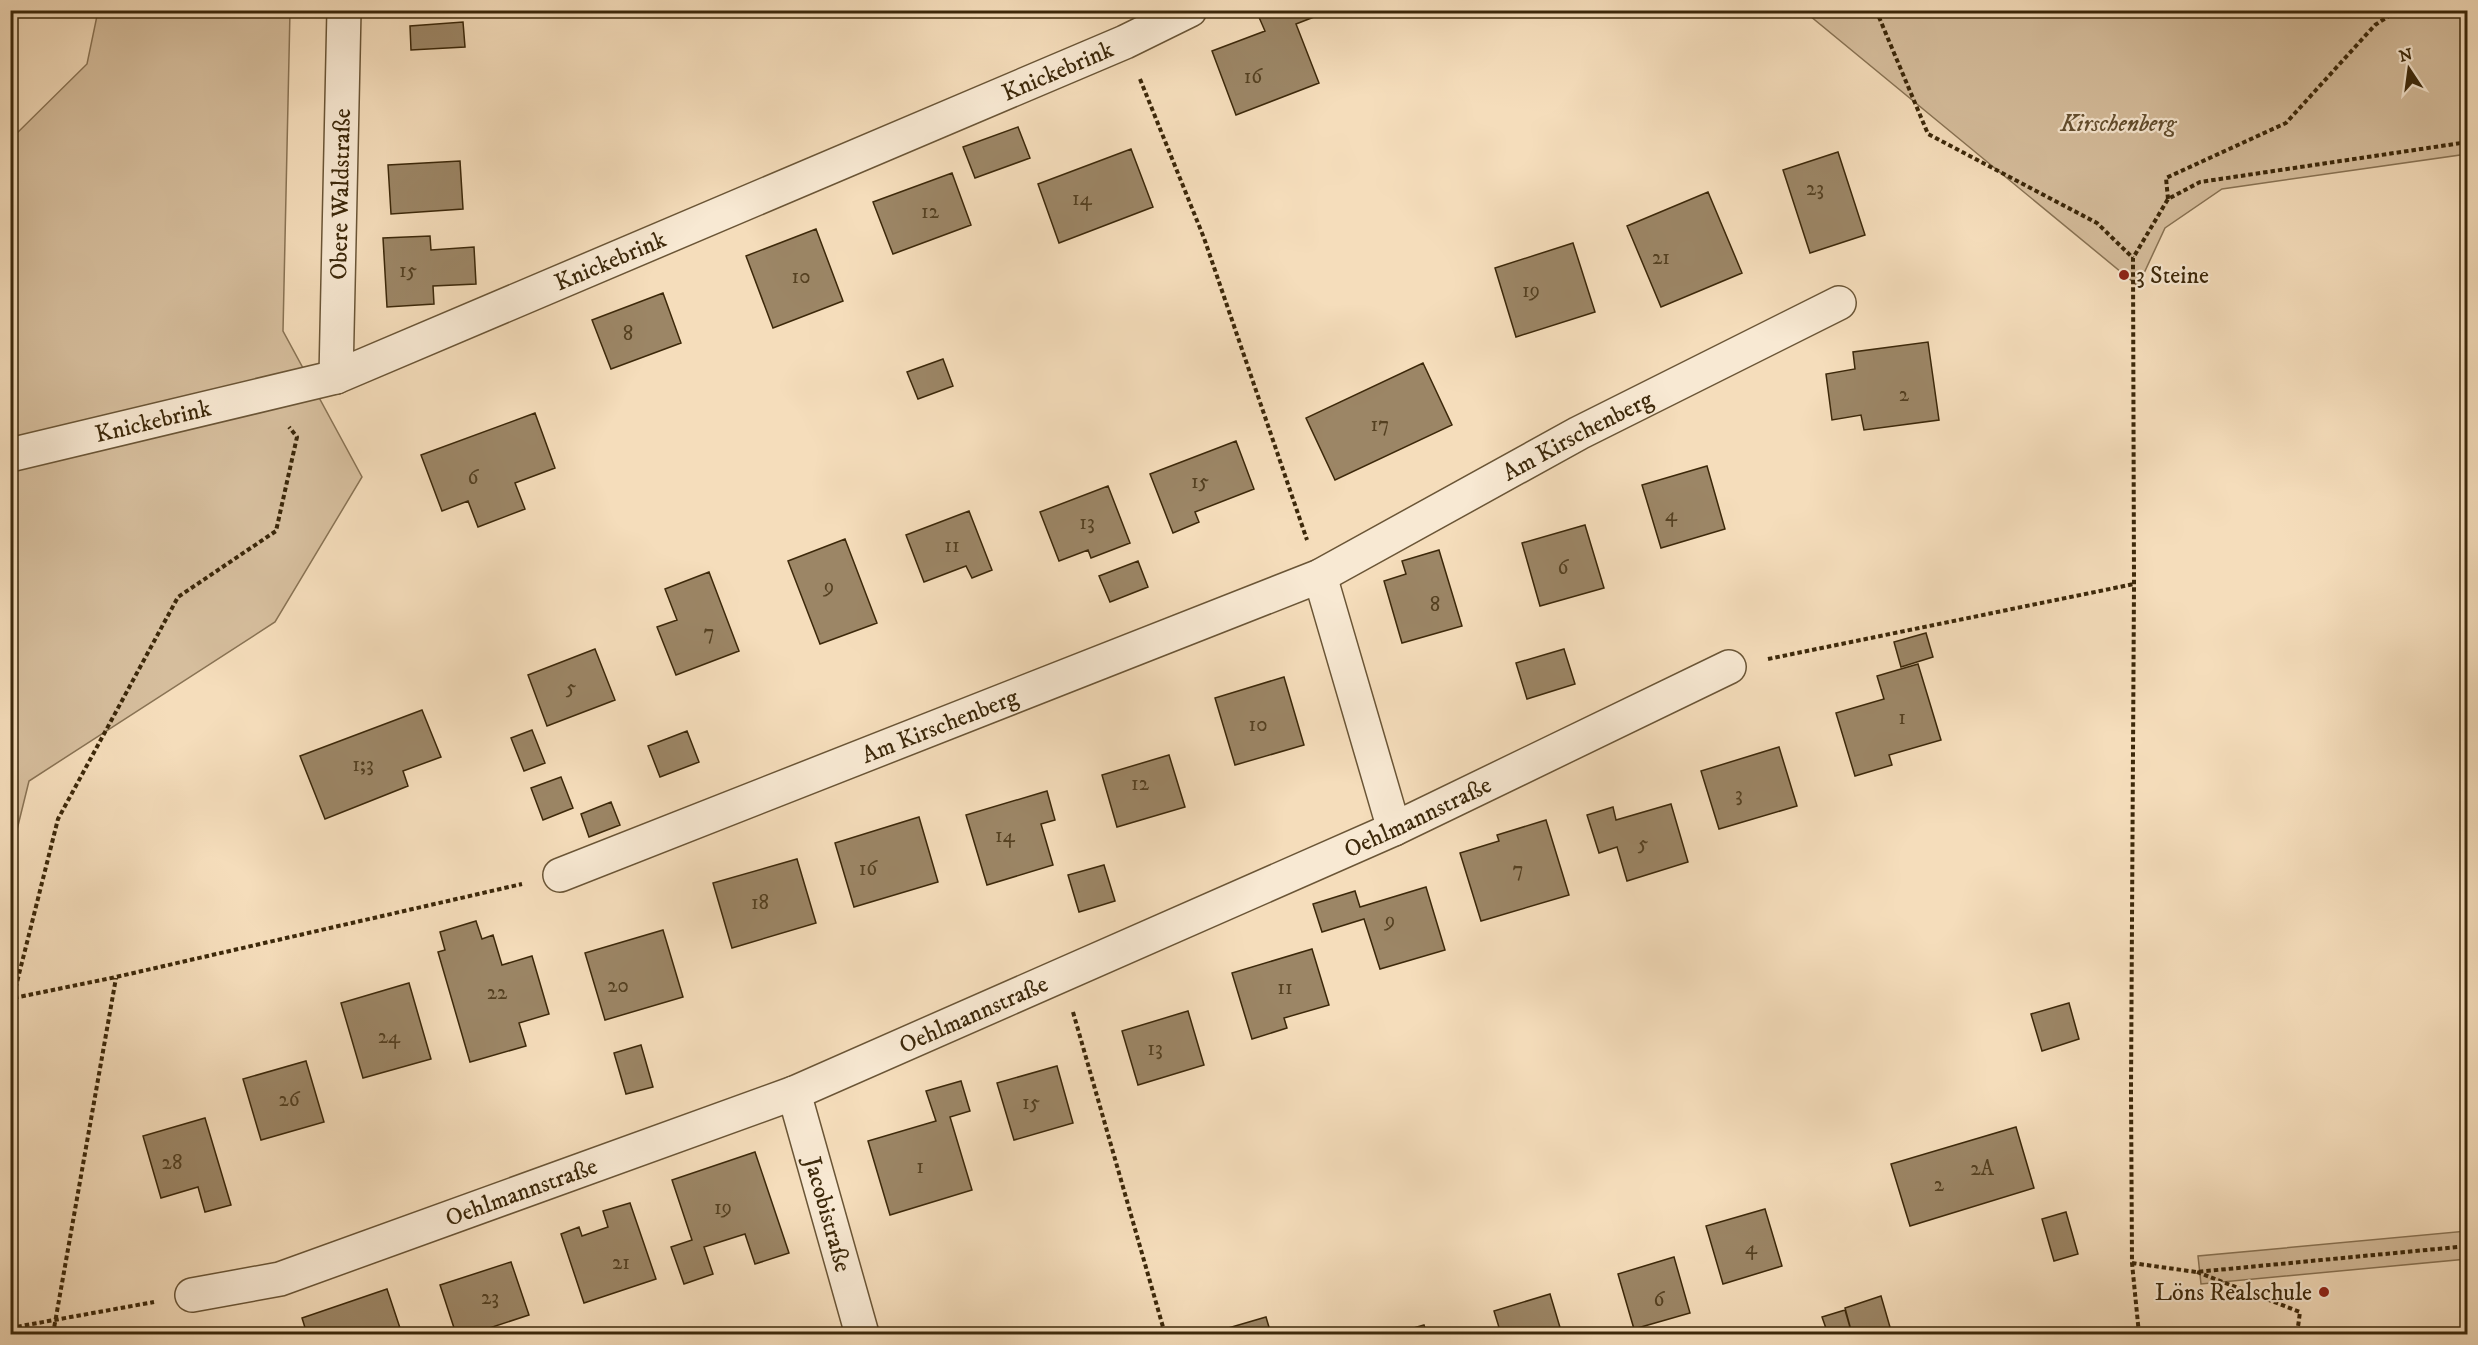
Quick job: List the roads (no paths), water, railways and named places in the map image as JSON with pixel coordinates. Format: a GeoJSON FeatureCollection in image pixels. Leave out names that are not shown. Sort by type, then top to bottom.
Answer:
{"type":"FeatureCollection","features":[{"type":"Feature","properties":{"kind":"street","name":"Obere Waldstraße"},"geometry":{"type":"LineString","coordinates":[[336,377],[344,10]]}},
{"type":"Feature","properties":{"kind":"street","name":"Knickebrink"},"geometry":{"type":"LineString","coordinates":[[10,455],[336,377],[1125,42],[1190,10]]}},
{"type":"Feature","properties":{"kind":"street","name":"Am Kirschenberg"},"geometry":{"type":"LineString","coordinates":[[560,875],[1320,576],[1579,433],[1839,303]]}},
{"type":"Feature","properties":{"kind":"street"},"geometry":{"type":"LineString","coordinates":[[1320,576],[1394,829]]}},
{"type":"Feature","properties":{"kind":"street","name":"Oehlmannstraße"},"geometry":{"type":"LineString","coordinates":[[192,1295],[280,1279],[794,1093],[1394,829],[1729,667]]}},
{"type":"Feature","properties":{"kind":"street","name":"Jacobistraße"},"geometry":{"type":"LineString","coordinates":[[794,1093],[862,1335]]}},
{"type":"Feature","properties":{"kind":"place","name":"3 Steine"},"geometry":{"type":"Point","coordinates":[2124,275]}},
{"type":"Feature","properties":{"kind":"place","name":"Löns Realschule"},"geometry":{"type":"Point","coordinates":[2324,1292]}},
{"type":"Feature","properties":{"kind":"park label","name":"Kirschenberg"},"geometry":{"type":"Point","coordinates":[2118,123]}}]}
